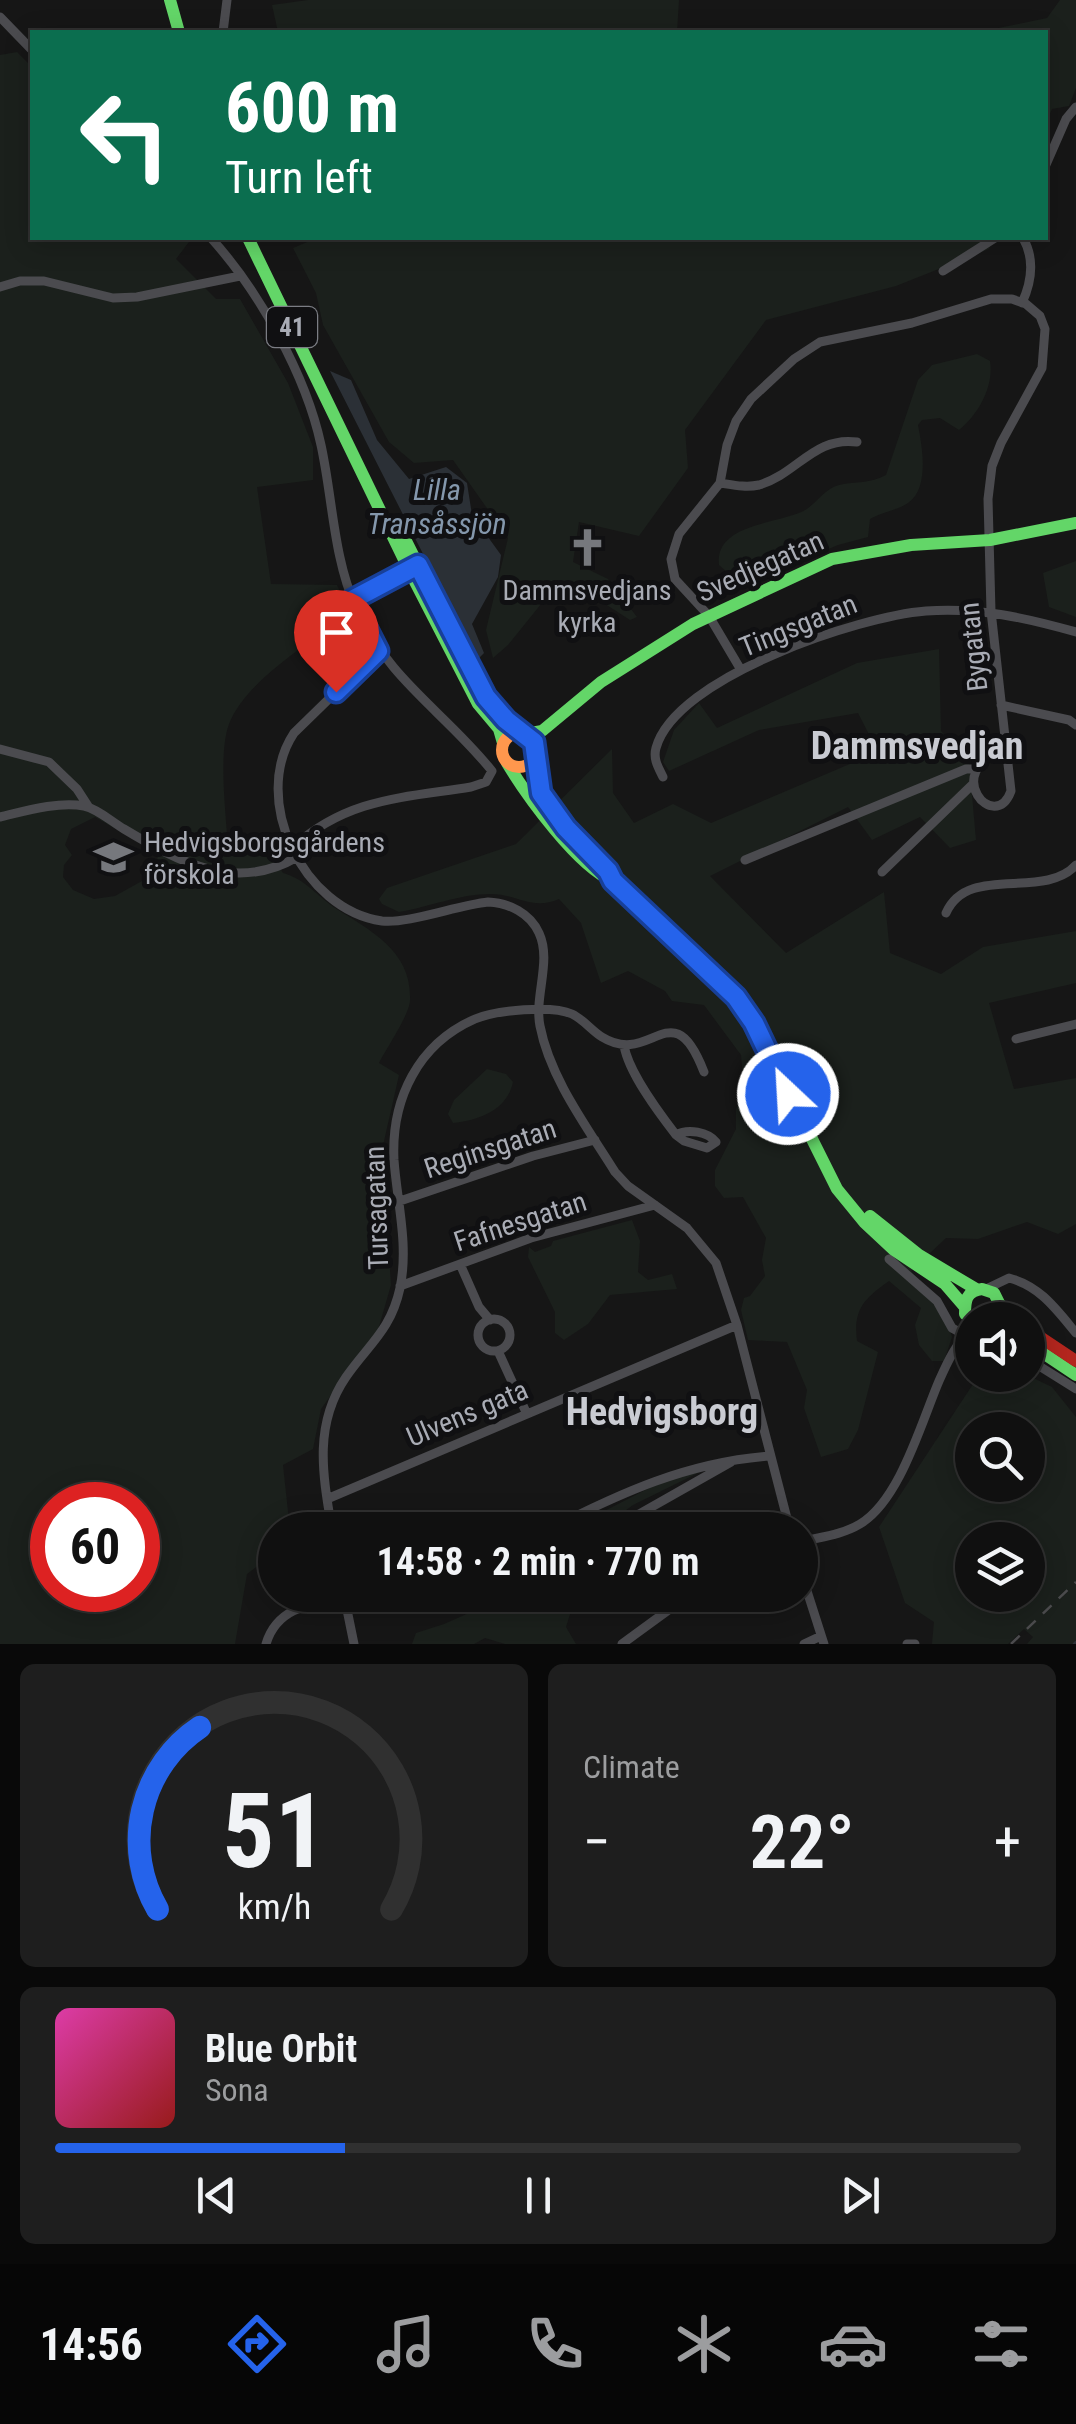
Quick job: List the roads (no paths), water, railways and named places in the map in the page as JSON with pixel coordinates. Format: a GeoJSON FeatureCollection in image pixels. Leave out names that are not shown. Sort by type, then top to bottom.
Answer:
{"type":"FeatureCollection","features":[{"type":"Feature","properties":{"kind":"main road"},"geometry":{"type":"LineString","coordinates":[[170,0],[178,30]]}},
{"type":"Feature","properties":{"kind":"main road","name":"41"},"geometry":{"type":"LineString","coordinates":[[249,240],[478,704],[499,729],[507,763],[551,827],[604,878],[613,881]]}},
{"type":"Feature","properties":{"kind":"main road","name":"Svedjegatan"},"geometry":{"type":"LineString","coordinates":[[525,734],[542,731],[602,682],[708,616],[802,572],[851,554],[988,540],[1076,522]]}},
{"type":"Feature","properties":{"kind":"main road","name":"41"},"geometry":{"type":"LineString","coordinates":[[414,568],[486,697],[506,720],[534,742],[541,793],[566,828],[613,881],[736,997],[754,1023],[804,1130],[848,1203],[876,1234],[945,1284],[955,1302]]}},
{"type":"Feature","properties":{"kind":"main road","name":"Svedjegatan"},"geometry":{"type":"LineString","coordinates":[[535,755],[554,722]]}},
{"type":"Feature","properties":{"kind":"main road"},"geometry":{"type":"LineString","coordinates":[[502,743],[511,734],[525,734]]}},
{"type":"Feature","properties":{"kind":"main road"},"geometry":{"type":"LineString","coordinates":[[507,763],[522,767],[535,755]]}},
{"type":"Feature","properties":{"kind":"main road","name":"41"},"geometry":{"type":"LineString","coordinates":[[831,1175],[901,1242],[997,1302]]}},
{"type":"Feature","properties":{"kind":"main road"},"geometry":{"type":"LineString","coordinates":[[967,1302],[967,1295],[990,1295],[991,1302]]}},
{"type":"Feature","properties":{"kind":"main road"},"geometry":{"type":"LineString","coordinates":[[1045,1340],[1076,1361]]}},
{"type":"Feature","properties":{"kind":"main road"},"geometry":{"type":"LineString","coordinates":[[1045,1354],[1076,1375]]}},
{"type":"Feature","properties":{"kind":"street"},"geometry":{"type":"LineString","coordinates":[[224,30],[227,0]]}},
{"type":"Feature","properties":{"kind":"street"},"geometry":{"type":"LineString","coordinates":[[0,16],[30,48]]}},
{"type":"Feature","properties":{"kind":"street"},"geometry":{"type":"LineString","coordinates":[[1048,161],[1066,118],[1076,107]]}},
{"type":"Feature","properties":{"kind":"street"},"geometry":{"type":"LineString","coordinates":[[0,749],[49,762],[77,789],[88,806],[122,828],[204,870],[243,875],[257,874],[295,852],[346,810],[471,786],[486,782],[491,775],[490,769],[378,651],[352,600],[338,558],[322,447],[312,409],[289,358],[240,276],[213,240]]}},
{"type":"Feature","properties":{"kind":"street"},"geometry":{"type":"LineString","coordinates":[[943,270],[993,240]]}},
{"type":"Feature","properties":{"kind":"street"},"geometry":{"type":"LineString","coordinates":[[741,670],[708,616],[675,579],[671,559],[679,534],[720,483],[736,421],[751,399],[794,359],[820,342],[912,323],[992,299],[1022,302],[1031,276],[1028,247],[1023,240]]}},
{"type":"Feature","properties":{"kind":"street"},"geometry":{"type":"LineString","coordinates":[[0,287],[20,281],[44,281],[114,298],[137,297],[240,276]]}},
{"type":"Feature","properties":{"kind":"street","name":"Bygatan"},"geometry":{"type":"LineString","coordinates":[[973,784],[983,804],[1000,806],[1008,800],[1011,790],[990,610],[988,540],[992,466],[1000,443],[1036,383],[1045,354],[1045,328],[1040,316],[1022,302]]}},
{"type":"Feature","properties":{"kind":"street"},"geometry":{"type":"LineString","coordinates":[[720,483],[746,487],[761,484],[826,444],[857,442]]}},
{"type":"Feature","properties":{"kind":"street"},"geometry":{"type":"LineString","coordinates":[[352,600],[414,568]]}},
{"type":"Feature","properties":{"kind":"street","name":"Tingsgatan"},"geometry":{"type":"LineString","coordinates":[[663,777],[655,760],[656,747],[700,694],[741,670],[841,627],[926,611],[990,610],[1076,632]]}},
{"type":"Feature","properties":{"kind":"street"},"geometry":{"type":"LineString","coordinates":[[378,651],[305,722],[284,749],[277,781],[279,800],[295,852],[308,875],[334,898],[349,910],[378,920],[396,922],[488,902],[502,903],[520,911],[538,932],[544,951],[538,1011],[545,1044],[615,1172],[688,1228],[716,1263],[737,1324],[785,1512]]}},
{"type":"Feature","properties":{"kind":"street"},"geometry":{"type":"LineString","coordinates":[[1001,705],[1070,720],[1076,725]]}},
{"type":"Feature","properties":{"kind":"street"},"geometry":{"type":"LineString","coordinates":[[882,872],[973,784],[975,769],[986,755],[1004,749]]}},
{"type":"Feature","properties":{"kind":"street"},"geometry":{"type":"LineString","coordinates":[[745,860],[966,769],[975,769]]}},
{"type":"Feature","properties":{"kind":"street"},"geometry":{"type":"LineString","coordinates":[[0,817],[70,805],[88,806]]}},
{"type":"Feature","properties":{"kind":"street"},"geometry":{"type":"LineString","coordinates":[[946,913],[960,894],[979,887],[1052,881],[1068,874],[1076,865]]}},
{"type":"Feature","properties":{"kind":"street","name":"Tursagatan"},"geometry":{"type":"LineString","coordinates":[[329,1512],[321,1454],[328,1414],[346,1377],[390,1322],[400,1286],[403,1232],[394,1144],[399,1108],[416,1066],[438,1041],[481,1016],[538,1011],[574,1015],[608,1041],[624,1045]]}},
{"type":"Feature","properties":{"kind":"street"},"geometry":{"type":"LineString","coordinates":[[1016,1039],[1076,1024]]}},
{"type":"Feature","properties":{"kind":"street"},"geometry":{"type":"LineString","coordinates":[[676,1134],[640,1082],[624,1045],[674,1031],[688,1040],[704,1072]]}},
{"type":"Feature","properties":{"kind":"street","name":"Reginsgatan"},"geometry":{"type":"LineString","coordinates":[[400,1201],[595,1140]]}},
{"type":"Feature","properties":{"kind":"street","name":"Fafnesgatan"},"geometry":{"type":"LineString","coordinates":[[400,1286],[531,1238],[655,1206]]}},
{"type":"Feature","properties":{"kind":"street"},"geometry":{"type":"LineString","coordinates":[[889,1259],[936,1301],[955,1327]]}},
{"type":"Feature","properties":{"kind":"street"},"geometry":{"type":"LineString","coordinates":[[460,1264],[479,1307],[490,1320],[504,1323],[510,1334],[507,1344],[498,1350],[483,1348],[478,1337],[481,1326],[490,1320]]}},
{"type":"Feature","properties":{"kind":"street"},"geometry":{"type":"LineString","coordinates":[[990,1295],[1002,1278],[1028,1284],[1044,1296],[1076,1333]]}},
{"type":"Feature","properties":{"kind":"street","name":"Ulvens gata"},"geometry":{"type":"LineString","coordinates":[[327,1498],[737,1324]]}},
{"type":"Feature","properties":{"kind":"street"},"geometry":{"type":"LineString","coordinates":[[818,1538],[860,1524],[888,1496],[955,1348]]}},
{"type":"Feature","properties":{"kind":"street"},"geometry":{"type":"LineString","coordinates":[[498,1350],[526,1412]]}},
{"type":"Feature","properties":{"kind":"street"},"geometry":{"type":"LineString","coordinates":[[1045,1369],[1076,1388]]}},
{"type":"Feature","properties":{"kind":"street"},"geometry":{"type":"LineString","coordinates":[[586,1512],[649,1482],[738,1459],[770,1456]]}},
{"type":"Feature","properties":{"kind":"street"},"geometry":{"type":"LineString","coordinates":[[643,1512],[738,1459]]}},
{"type":"Feature","properties":{"kind":"street"},"geometry":{"type":"LineString","coordinates":[[266,1644],[271,1628],[288,1612]]}},
{"type":"Feature","properties":{"kind":"street"},"geometry":{"type":"LineString","coordinates":[[347,1612],[354,1644]]}},
{"type":"Feature","properties":{"kind":"street"},"geometry":{"type":"LineString","coordinates":[[622,1644],[666,1612]]}},
{"type":"Feature","properties":{"kind":"street"},"geometry":{"type":"LineString","coordinates":[[804,1644],[822,1640],[813,1612]]}},
{"type":"Feature","properties":{"kind":"street"},"geometry":{"type":"LineString","coordinates":[[908,1644],[915,1644]]}},
{"type":"Feature","properties":{"kind":"water","name":"Lilla Transåssjön"},"geometry":{"type":"Polygon","coordinates":[[[330,371],[351,380],[377,440],[409,479],[446,467],[467,483],[472,515],[501,555],[498,577],[472,624],[484,653],[477,660],[330,371]]]}},
{"type":"Feature","properties":{"kind":"railway"},"geometry":{"type":"LineString","coordinates":[[1011,1644],[1076,1582]]}},
{"type":"Feature","properties":{"kind":"place","name":"Dammsvedjans kyrka"},"geometry":{"type":"Point","coordinates":[587,547]}},
{"type":"Feature","properties":{"kind":"place","name":"Hedvigsborgsgårdens förskola"},"geometry":{"type":"Point","coordinates":[114,858]}},
{"type":"Feature","properties":{"kind":"district","name":"Dammsvedjan"},"geometry":{"type":"Point","coordinates":[917,746]}},
{"type":"Feature","properties":{"kind":"district","name":"Hedvigsborg"},"geometry":{"type":"Point","coordinates":[662,1412]}}]}
